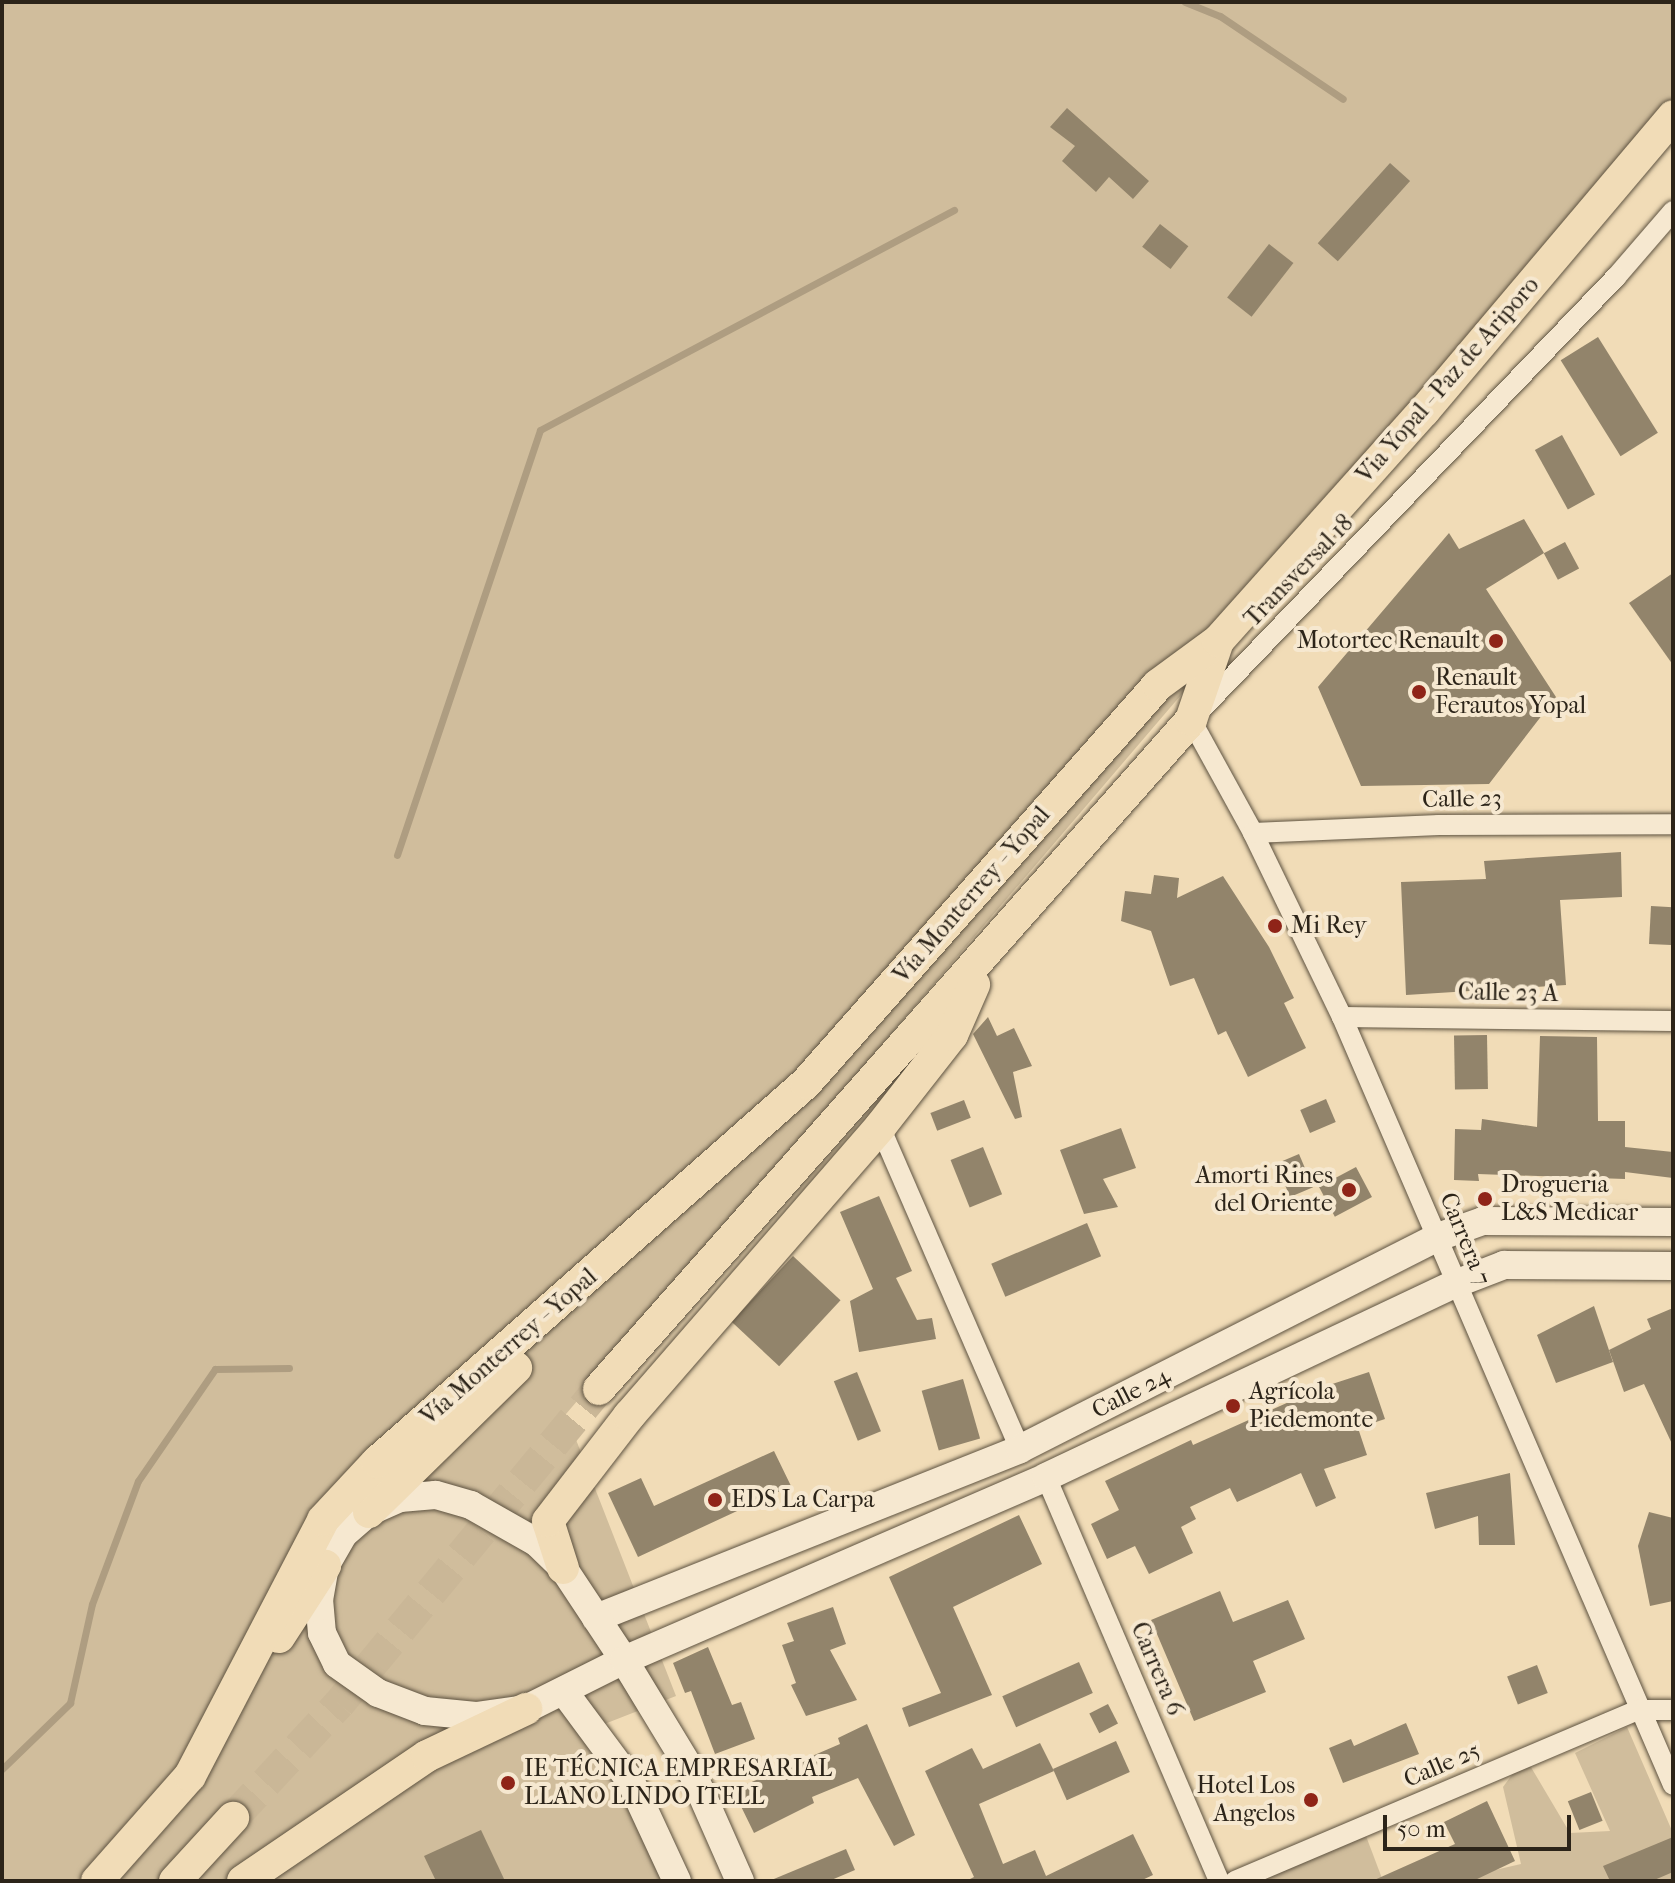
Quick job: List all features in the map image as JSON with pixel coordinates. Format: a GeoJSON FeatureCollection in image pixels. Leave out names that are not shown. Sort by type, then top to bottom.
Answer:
{"type":"FeatureCollection","features":[{"type":"Feature","properties":{"kind":"main road","name":"Via Yopal - Paz de Ariporo"},"geometry":{"type":"LineString","coordinates":[[1218,641],[1424,411],[1673,116]]}},
{"type":"Feature","properties":{"kind":"main road"},"geometry":{"type":"LineString","coordinates":[[599,1389],[988,955],[1191,720],[1218,641]]}},
{"type":"Feature","properties":{"kind":"main road","name":"Vía Monterrey - Yopal"},"geometry":{"type":"LineString","coordinates":[[97,1881],[190,1776],[323,1520],[377,1462],[806,1083],[1158,685],[1218,641]]}},
{"type":"Feature","properties":{"kind":"main road"},"geometry":{"type":"LineString","coordinates":[[563,1568],[548,1521],[629,1416],[880,1127],[952,1035],[988,955]]}},
{"type":"Feature","properties":{"kind":"main road"},"geometry":{"type":"LineString","coordinates":[[369,1512],[806,1083]]}},
{"type":"Feature","properties":{"kind":"main road"},"geometry":{"type":"LineString","coordinates":[[190,1776],[325,1566]]}},
{"type":"Feature","properties":{"kind":"main road"},"geometry":{"type":"LineString","coordinates":[[243,1881],[427,1756],[526,1709]]}},
{"type":"Feature","properties":{"kind":"main road"},"geometry":{"type":"LineString","coordinates":[[175,1881],[233,1818]]}},
{"type":"Feature","properties":{"kind":"street","name":"Transversal 18"},"geometry":{"type":"LineString","coordinates":[[1191,720],[1616,277],[1673,211]]}},
{"type":"Feature","properties":{"kind":"street","name":"Carrera 7"},"geometry":{"type":"LineString","coordinates":[[1191,720],[1253,833],[1342,1017],[1638,1710],[1673,1785]]}},
{"type":"Feature","properties":{"kind":"street","name":"Calle 23"},"geometry":{"type":"LineString","coordinates":[[1253,833],[1439,825],[1673,824]]}},
{"type":"Feature","properties":{"kind":"street","name":"Calle 23 A"},"geometry":{"type":"LineString","coordinates":[[1342,1017],[1673,1021]]}},
{"type":"Feature","properties":{"kind":"street"},"geometry":{"type":"LineString","coordinates":[[880,1127],[1020,1449]]}},
{"type":"Feature","properties":{"kind":"street","name":"Calle 24"},"geometry":{"type":"LineString","coordinates":[[596,1618],[1020,1449],[1438,1237],[1483,1221],[1673,1222]]}},
{"type":"Feature","properties":{"kind":"street","name":"Calle 24"},"geometry":{"type":"LineString","coordinates":[[624,1660],[1046,1477],[1455,1284],[1504,1265],[1673,1266]]}},
{"type":"Feature","properties":{"kind":"street","name":"Carrera 6"},"geometry":{"type":"LineString","coordinates":[[1046,1477],[1219,1881]]}},
{"type":"Feature","properties":{"kind":"street"},"geometry":{"type":"LineString","coordinates":[[624,1660],[565,1693],[526,1709],[476,1716],[425,1711],[378,1693],[337,1664],[322,1633],[319,1599],[325,1566],[343,1535],[369,1512],[400,1498],[435,1495],[471,1505],[515,1528],[563,1568],[624,1660],[692,1772],[740,1881]]}},
{"type":"Feature","properties":{"kind":"street"},"geometry":{"type":"LineString","coordinates":[[565,1693],[631,1782],[677,1881]]}},
{"type":"Feature","properties":{"kind":"street","name":"Calle 25"},"geometry":{"type":"LineString","coordinates":[[1235,1881],[1638,1710],[1673,1710]]}},
{"type":"Feature","properties":{"kind":"shaded area"},"geometry":{"type":"Polygon","coordinates":[[[2,2],[1673,2],[1673,132],[1181,695],[566,1414],[676,1696],[584,1732],[623,1788],[666,1881],[2,1881],[2,2]]]}},
{"type":"Feature","properties":{"kind":"shaded area"},"geometry":{"type":"Polygon","coordinates":[[[1627,1727],[1673,1833],[1673,1881],[1471,1881],[1469,1876],[1521,1864],[1503,1787],[1525,1757],[1570,1833],[1610,1831],[1575,1753],[1627,1727]]]}},
{"type":"Feature","properties":{"kind":"shaded area"},"geometry":{"type":"Polygon","coordinates":[[[1366,1836],[1383,1881],[1250,1881],[1366,1836]]]}},
{"type":"Feature","properties":{"kind":"building"},"geometry":{"type":"Polygon","coordinates":[[[1067,108],[1149,181],[1133,199],[1109,177],[1096,192],[1062,161],[1075,146],[1050,127],[1067,108]]]}},
{"type":"Feature","properties":{"kind":"building"},"geometry":{"type":"Polygon","coordinates":[[[1390,163],[1410,181],[1338,261],[1318,243],[1390,163]]]}},
{"type":"Feature","properties":{"kind":"building"},"geometry":{"type":"Polygon","coordinates":[[[1160,224],[1188,246],[1171,269],[1142,247],[1160,224]]]}},
{"type":"Feature","properties":{"kind":"building"},"geometry":{"type":"Polygon","coordinates":[[[1269,244],[1293,263],[1252,317],[1227,298],[1269,244]]]}},
{"type":"Feature","properties":{"kind":"building"},"geometry":{"type":"Polygon","coordinates":[[[1598,337],[1658,433],[1621,456],[1561,360],[1598,337]]]}},
{"type":"Feature","properties":{"kind":"building"},"geometry":{"type":"Polygon","coordinates":[[[1562,435],[1595,494],[1568,510],[1535,450],[1562,435]]]}},
{"type":"Feature","properties":{"kind":"building"},"geometry":{"type":"Polygon","coordinates":[[[1524,519],[1544,553],[1486,589],[1556,697],[1489,784],[1361,786],[1318,687],[1449,533],[1459,549],[1524,519]]]}},
{"type":"Feature","properties":{"kind":"building"},"geometry":{"type":"Polygon","coordinates":[[[1565,542],[1579,568],[1558,580],[1544,553],[1565,542]]]}},
{"type":"Feature","properties":{"kind":"building"},"geometry":{"type":"Polygon","coordinates":[[[1673,573],[1673,665],[1629,603],[1673,573]]]}},
{"type":"Feature","properties":{"kind":"building"},"geometry":{"type":"Polygon","coordinates":[[[1621,852],[1622,897],[1560,900],[1566,985],[1406,995],[1401,882],[1486,879],[1484,861],[1621,852]]]}},
{"type":"Feature","properties":{"kind":"building"},"geometry":{"type":"Polygon","coordinates":[[[1154,875],[1179,878],[1177,898],[1223,876],[1269,947],[1294,998],[1284,1003],[1306,1048],[1248,1077],[1226,1031],[1218,1035],[1194,978],[1170,986],[1151,931],[1121,921],[1125,891],[1151,894],[1154,875]]]}},
{"type":"Feature","properties":{"kind":"building"},"geometry":{"type":"Polygon","coordinates":[[[1651,906],[1673,907],[1671,945],[1649,944],[1651,906]]]}},
{"type":"Feature","properties":{"kind":"building"},"geometry":{"type":"Polygon","coordinates":[[[988,1017],[997,1036],[1014,1028],[1032,1066],[1013,1072],[1022,1117],[1015,1119],[973,1034],[988,1017]]]}},
{"type":"Feature","properties":{"kind":"building"},"geometry":{"type":"Polygon","coordinates":[[[1487,1035],[1488,1089],[1455,1090],[1454,1036],[1487,1035]]]}},
{"type":"Feature","properties":{"kind":"building"},"geometry":{"type":"Polygon","coordinates":[[[1540,1036],[1597,1037],[1598,1121],[1625,1121],[1625,1147],[1673,1152],[1673,1178],[1625,1172],[1625,1179],[1478,1174],[1479,1181],[1454,1180],[1455,1129],[1481,1130],[1482,1119],[1537,1127],[1540,1036]]]}},
{"type":"Feature","properties":{"kind":"building"},"geometry":{"type":"Polygon","coordinates":[[[1326,1099],[1336,1122],[1310,1133],[1300,1110],[1326,1099]]]}},
{"type":"Feature","properties":{"kind":"building"},"geometry":{"type":"Polygon","coordinates":[[[964,1100],[971,1118],[937,1131],[930,1113],[964,1100]]]}},
{"type":"Feature","properties":{"kind":"building"},"geometry":{"type":"Polygon","coordinates":[[[1121,1128],[1136,1168],[1103,1179],[1118,1207],[1084,1214],[1060,1150],[1121,1128]]]}},
{"type":"Feature","properties":{"kind":"building"},"geometry":{"type":"Polygon","coordinates":[[[983,1147],[1002,1194],[970,1207],[951,1160],[983,1147]]]}},
{"type":"Feature","properties":{"kind":"building"},"geometry":{"type":"Polygon","coordinates":[[[1299,1154],[1313,1187],[1290,1197],[1276,1164],[1299,1154]]]}},
{"type":"Feature","properties":{"kind":"building"},"geometry":{"type":"Polygon","coordinates":[[[1356,1167],[1372,1197],[1335,1217],[1319,1187],[1356,1167]]]}},
{"type":"Feature","properties":{"kind":"building"},"geometry":{"type":"Polygon","coordinates":[[[879,1196],[912,1271],[896,1278],[917,1320],[932,1318],[936,1339],[859,1352],[850,1301],[873,1289],[840,1212],[879,1196]]]}},
{"type":"Feature","properties":{"kind":"building"},"geometry":{"type":"Polygon","coordinates":[[[1087,1223],[1101,1256],[1005,1297],[991,1264],[1087,1223]]]}},
{"type":"Feature","properties":{"kind":"building"},"geometry":{"type":"Polygon","coordinates":[[[793,1256],[841,1300],[779,1366],[732,1322],[793,1256]]]}},
{"type":"Feature","properties":{"kind":"building"},"geometry":{"type":"Polygon","coordinates":[[[1594,1306],[1613,1362],[1556,1383],[1537,1335],[1594,1306]]]}},
{"type":"Feature","properties":{"kind":"building"},"geometry":{"type":"Polygon","coordinates":[[[1673,1308],[1673,1446],[1644,1384],[1624,1392],[1609,1350],[1651,1329],[1647,1319],[1673,1308]]]}},
{"type":"Feature","properties":{"kind":"building"},"geometry":{"type":"Polygon","coordinates":[[[857,1372],[881,1431],[858,1441],[834,1381],[857,1372]]]}},
{"type":"Feature","properties":{"kind":"building"},"geometry":{"type":"Polygon","coordinates":[[[1369,1372],[1385,1419],[1358,1428],[1367,1455],[1324,1469],[1336,1498],[1316,1507],[1301,1473],[1237,1502],[1230,1488],[1190,1507],[1196,1519],[1181,1527],[1193,1553],[1149,1574],[1135,1546],[1107,1559],[1091,1524],[1119,1510],[1105,1481],[1191,1440],[1193,1445],[1320,1388],[1369,1372]]]}},
{"type":"Feature","properties":{"kind":"building"},"geometry":{"type":"Polygon","coordinates":[[[963,1379],[980,1439],[939,1450],[922,1391],[963,1379]]]}},
{"type":"Feature","properties":{"kind":"building","name":"EDS La Carpa"},"geometry":{"type":"Polygon","coordinates":[[[774,1451],[791,1486],[638,1557],[608,1493],[641,1478],[654,1506],[774,1451]]]}},
{"type":"Feature","properties":{"kind":"building"},"geometry":{"type":"Polygon","coordinates":[[[1510,1473],[1515,1545],[1479,1545],[1478,1516],[1435,1529],[1426,1493],[1510,1473]]]}},
{"type":"Feature","properties":{"kind":"building"},"geometry":{"type":"Polygon","coordinates":[[[1649,1512],[1673,1518],[1673,1601],[1650,1606],[1638,1546],[1649,1512]]]}},
{"type":"Feature","properties":{"kind":"building"},"geometry":{"type":"Polygon","coordinates":[[[1019,1515],[1042,1564],[953,1607],[992,1695],[909,1727],[902,1708],[941,1693],[889,1577],[1019,1515]]]}},
{"type":"Feature","properties":{"kind":"building"},"geometry":{"type":"Polygon","coordinates":[[[1220,1591],[1233,1622],[1288,1600],[1305,1639],[1253,1661],[1266,1692],[1194,1721],[1151,1620],[1220,1591]]]}},
{"type":"Feature","properties":{"kind":"building"},"geometry":{"type":"Polygon","coordinates":[[[833,1607],[846,1644],[830,1650],[857,1700],[806,1716],[791,1685],[796,1683],[782,1645],[794,1641],[787,1623],[833,1607]]]}},
{"type":"Feature","properties":{"kind":"building"},"geometry":{"type":"Polygon","coordinates":[[[708,1647],[732,1705],[741,1702],[755,1739],[715,1754],[691,1691],[685,1693],[673,1663],[708,1647]]]}},
{"type":"Feature","properties":{"kind":"building"},"geometry":{"type":"Polygon","coordinates":[[[1079,1662],[1093,1693],[1016,1727],[1002,1696],[1079,1662]]]}},
{"type":"Feature","properties":{"kind":"building"},"geometry":{"type":"Polygon","coordinates":[[[1537,1665],[1548,1693],[1518,1704],[1507,1676],[1537,1665]]]}},
{"type":"Feature","properties":{"kind":"building"},"geometry":{"type":"Polygon","coordinates":[[[1108,1704],[1118,1724],[1099,1733],[1089,1714],[1108,1704]]]}},
{"type":"Feature","properties":{"kind":"building"},"geometry":{"type":"Polygon","coordinates":[[[1406,1723],[1419,1754],[1343,1783],[1329,1748],[1351,1739],[1354,1746],[1406,1723]]]}},
{"type":"Feature","properties":{"kind":"building"},"geometry":{"type":"Polygon","coordinates":[[[867,1724],[915,1835],[894,1846],[858,1778],[812,1797],[814,1803],[754,1833],[733,1790],[840,1744],[838,1738],[867,1724]]]}},
{"type":"Feature","properties":{"kind":"building"},"geometry":{"type":"Polygon","coordinates":[[[1116,1741],[1130,1772],[1067,1800],[1053,1769],[1116,1741]]]}},
{"type":"Feature","properties":{"kind":"building"},"geometry":{"type":"Polygon","coordinates":[[[1040,1743],[1054,1771],[979,1804],[1003,1864],[1035,1850],[1046,1876],[1133,1834],[1153,1875],[1140,1881],[966,1881],[974,1877],[925,1771],[972,1748],[983,1769],[1040,1743]]]}},
{"type":"Feature","properties":{"kind":"building"},"geometry":{"type":"Polygon","coordinates":[[[1591,1792],[1603,1821],[1579,1830],[1568,1801],[1591,1792]]]}},
{"type":"Feature","properties":{"kind":"building"},"geometry":{"type":"Polygon","coordinates":[[[1487,1801],[1515,1861],[1473,1881],[1372,1881],[1455,1844],[1444,1822],[1487,1801]]]}},
{"type":"Feature","properties":{"kind":"building"},"geometry":{"type":"Polygon","coordinates":[[[481,1830],[505,1881],[436,1881],[424,1856],[481,1830]]]}},
{"type":"Feature","properties":{"kind":"building"},"geometry":{"type":"Polygon","coordinates":[[[1673,1837],[1673,1872],[1652,1881],[1610,1881],[1603,1866],[1673,1837]]]}},
{"type":"Feature","properties":{"kind":"building"},"geometry":{"type":"Polygon","coordinates":[[[846,1849],[855,1870],[829,1881],[769,1881],[846,1849]]]}},
{"type":"Feature","properties":{"kind":"waterway"},"geometry":{"type":"LineString","coordinates":[[1185,2],[1220,16],[1343,99]]}},
{"type":"Feature","properties":{"kind":"waterway"},"geometry":{"type":"LineString","coordinates":[[397,855],[540,430],[954,210]]}},
{"type":"Feature","properties":{"kind":"waterway"},"geometry":{"type":"LineString","coordinates":[[2,1769],[70,1703],[92,1604],[138,1481],[215,1369],[289,1368]]}},
{"type":"Feature","properties":{"kind":"tunnel"},"geometry":{"type":"LineString","coordinates":[[233,1818],[339,1704],[599,1389]]}},
{"type":"Feature","properties":{"kind":"place","name":"Motortec Renault"},"geometry":{"type":"Point","coordinates":[1496,641]}},
{"type":"Feature","properties":{"kind":"place","name":"Renault Ferautos Yopal"},"geometry":{"type":"Point","coordinates":[1419,692]}},
{"type":"Feature","properties":{"kind":"place","name":"Mi Rey"},"geometry":{"type":"Point","coordinates":[1275,926]}},
{"type":"Feature","properties":{"kind":"place","name":"Amorti Rines del Oriente"},"geometry":{"type":"Point","coordinates":[1349,1190]}},
{"type":"Feature","properties":{"kind":"place","name":"Drogueria L&S Medicar"},"geometry":{"type":"Point","coordinates":[1485,1199]}},
{"type":"Feature","properties":{"kind":"place","name":"Agrícola Piedemonte"},"geometry":{"type":"Point","coordinates":[1233,1406]}},
{"type":"Feature","properties":{"kind":"place","name":"EDS La Carpa"},"geometry":{"type":"Point","coordinates":[715,1500]}},
{"type":"Feature","properties":{"kind":"place","name":"IE TÉCNICA EMPRESARIAL LLANO LINDO ITELL"},"geometry":{"type":"Point","coordinates":[508,1783]}},
{"type":"Feature","properties":{"kind":"place","name":"Hotel Los Angelos"},"geometry":{"type":"Point","coordinates":[1311,1800]}}]}
